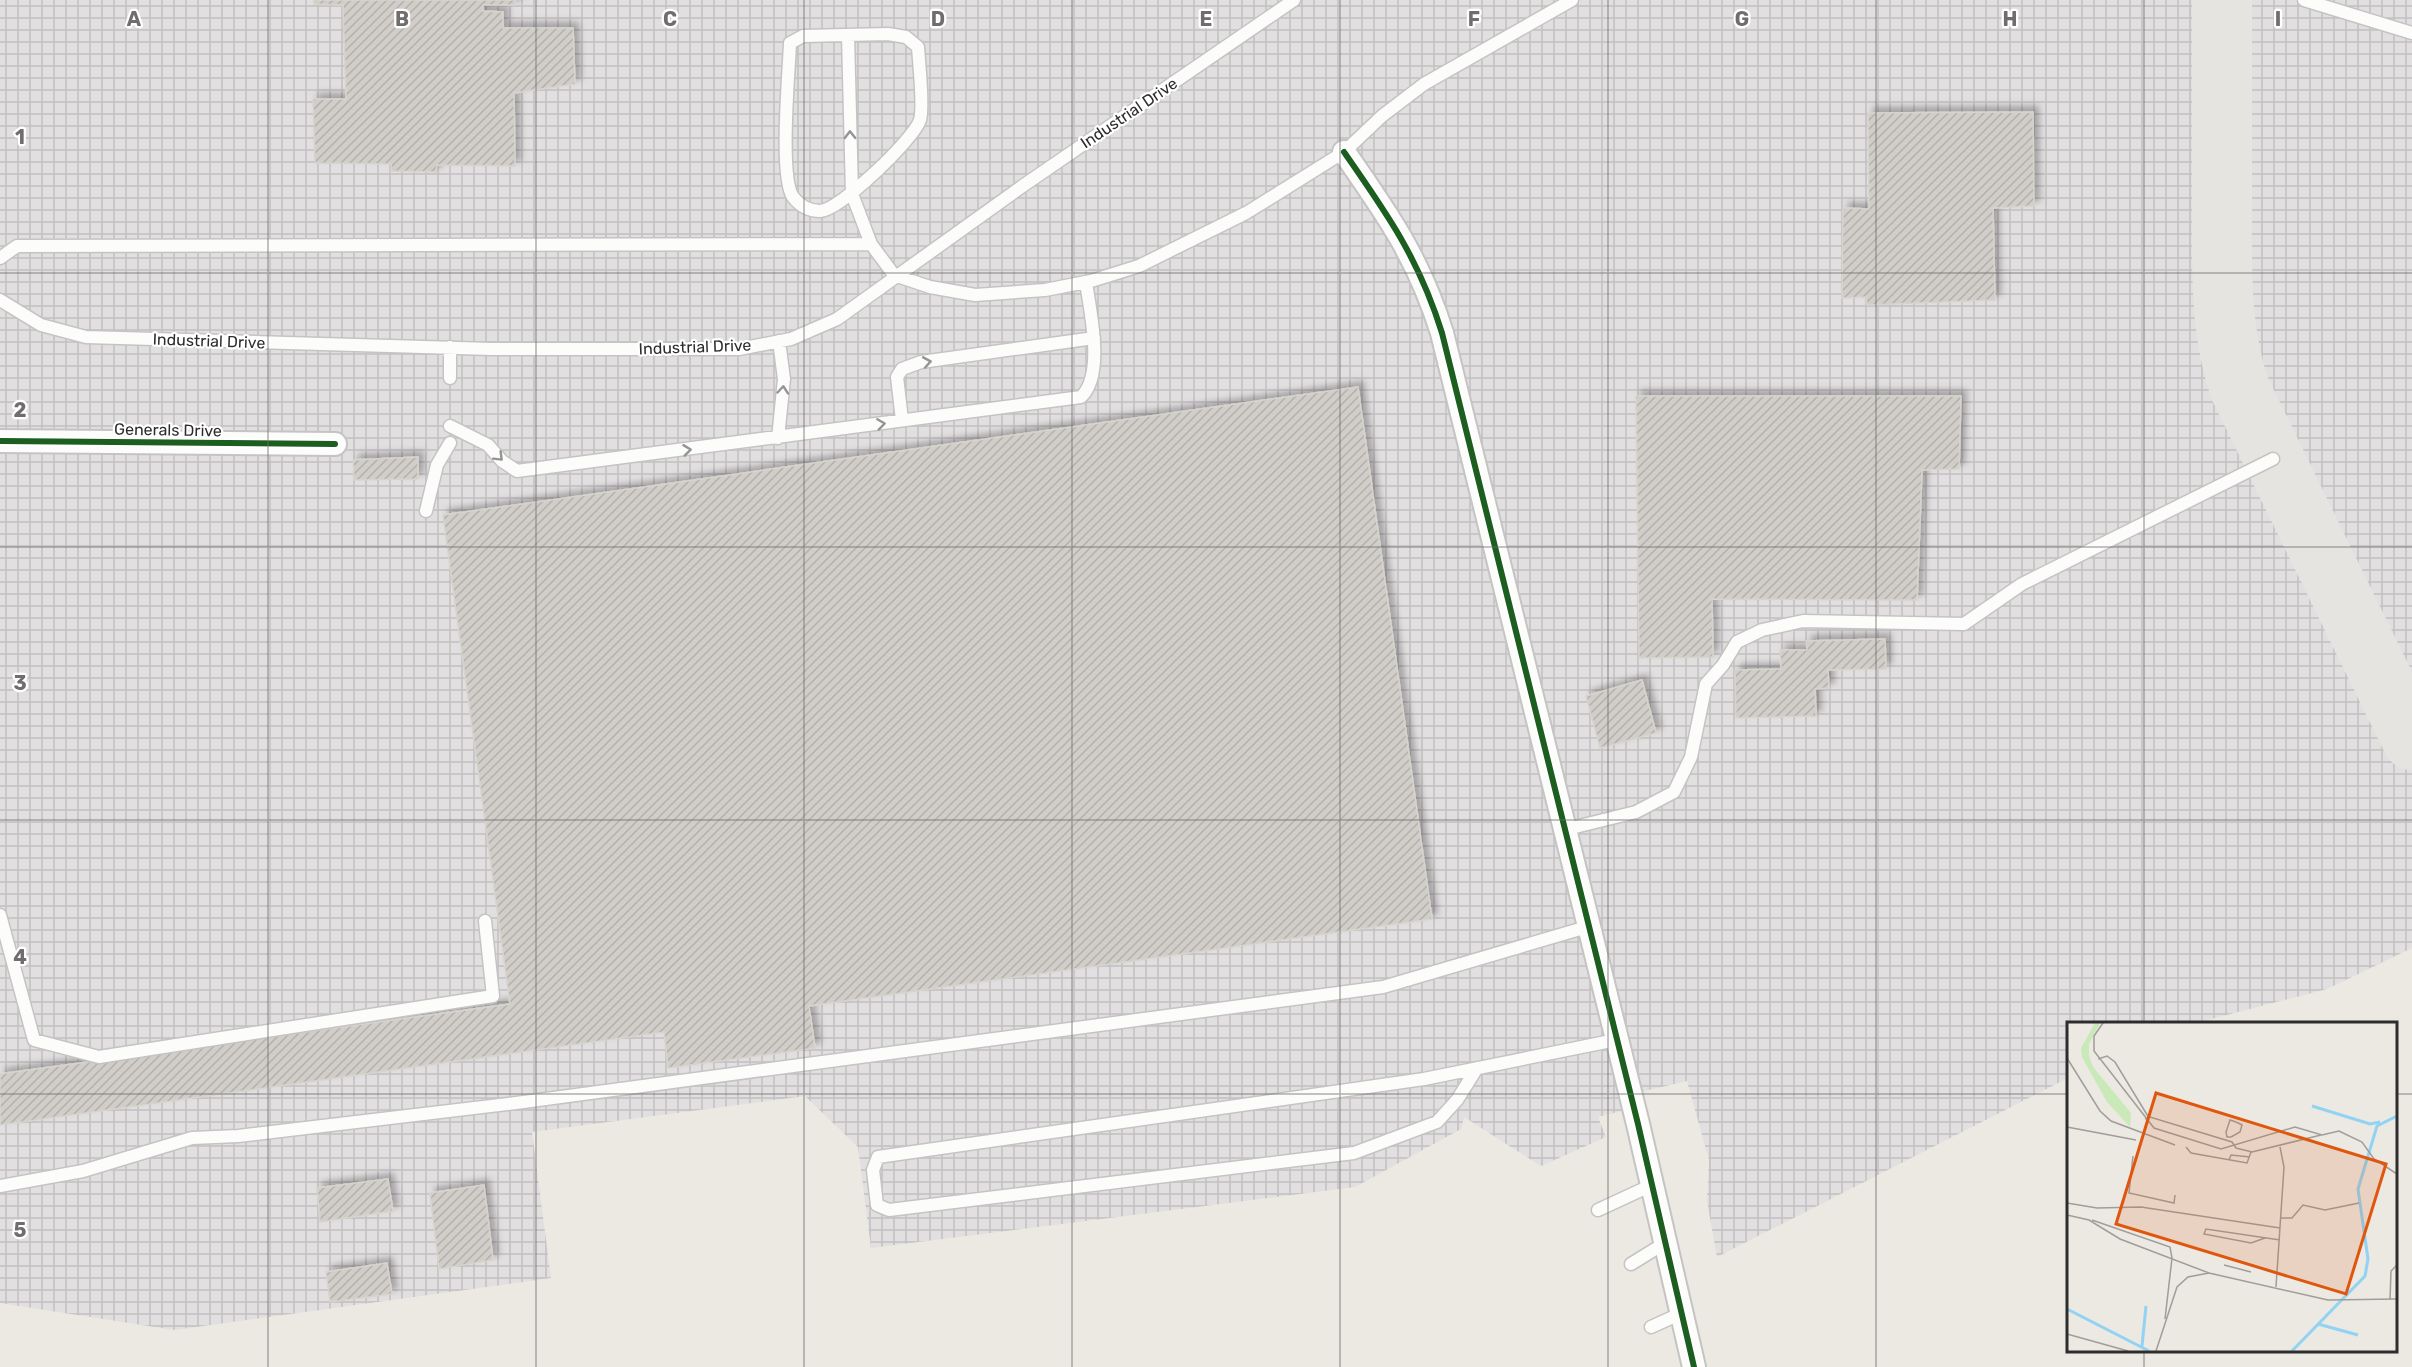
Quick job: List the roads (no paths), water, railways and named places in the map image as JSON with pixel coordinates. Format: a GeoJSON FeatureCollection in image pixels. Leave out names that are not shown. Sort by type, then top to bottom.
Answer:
{"type":"FeatureCollection","features":[{"type":"Feature","properties":{"kind":"street"},"geometry":{"type":"LineString","coordinates":[[1344,153],[1411,251],[1433,305],[1652,1185],[1694,1367]]}},
{"type":"Feature","properties":{"kind":"street","name":"Generals Drive"},"geometry":{"type":"LineString","coordinates":[[0,441],[335,444]]}},
{"type":"Feature","properties":{"kind":"lane","name":"Industrial Drive"},"geometry":{"type":"LineString","coordinates":[[0,300],[41,326],[86,337],[450,347],[740,349],[791,339],[837,319],[894,275],[1294,0]]}},
{"type":"Feature","properties":{"kind":"lane"},"geometry":{"type":"LineString","coordinates":[[848,36],[852,194],[871,244],[894,275],[930,287],[975,295],[1045,290],[1086,282],[1139,266],[1184,246],[1246,213],[1344,153],[1382,116],[1424,84],[1572,0]]}},
{"type":"Feature","properties":{"kind":"lane"},"geometry":{"type":"LineString","coordinates":[[2304,0],[2412,33]]}},
{"type":"Feature","properties":{"kind":"lane"},"geometry":{"type":"LineString","coordinates":[[888,34],[906,37],[918,47],[920,120],[908,136],[852,194],[822,211],[806,209],[792,195],[786,165],[790,43],[804,36],[848,36],[888,34]]}},
{"type":"Feature","properties":{"kind":"lane"},"geometry":{"type":"LineString","coordinates":[[0,241],[5,254],[17,246],[871,244]]}},
{"type":"Feature","properties":{"kind":"lane"},"geometry":{"type":"LineString","coordinates":[[450,426],[488,445],[502,460],[517,471],[1081,397],[1088,390],[1092,379],[1094,338],[1086,282]]}},
{"type":"Feature","properties":{"kind":"lane"},"geometry":{"type":"LineString","coordinates":[[902,420],[897,377],[902,369],[921,362],[1094,338]]}},
{"type":"Feature","properties":{"kind":"lane"},"geometry":{"type":"LineString","coordinates":[[778,438],[784,380],[779,341]]}},
{"type":"Feature","properties":{"kind":"lane"},"geometry":{"type":"LineString","coordinates":[[450,347],[450,378]]}},
{"type":"Feature","properties":{"kind":"lane"},"geometry":{"type":"LineString","coordinates":[[426,511],[437,465],[450,442]]}},
{"type":"Feature","properties":{"kind":"lane"},"geometry":{"type":"LineString","coordinates":[[1563,830],[1636,812],[1674,792],[1690,757],[1706,684],[1723,665],[1737,642],[1762,630],[1803,621],[1964,624],[2022,584],[2273,459]]}},
{"type":"Feature","properties":{"kind":"lane"},"geometry":{"type":"LineString","coordinates":[[0,915],[34,1040],[99,1057],[493,996],[485,921]]}},
{"type":"Feature","properties":{"kind":"lane"},"geometry":{"type":"LineString","coordinates":[[0,1186],[83,1171],[192,1138],[238,1136],[516,1103],[1383,987],[1587,927]]}},
{"type":"Feature","properties":{"kind":"lane"},"geometry":{"type":"LineString","coordinates":[[1477,1068],[1456,1100],[1437,1122],[1354,1153],[889,1210],[877,1205],[873,1170],[878,1157],[1424,1079],[1477,1068],[1616,1040]]}},
{"type":"Feature","properties":{"kind":"lane"},"geometry":{"type":"LineString","coordinates":[[1598,1210],[1652,1185]]}},
{"type":"Feature","properties":{"kind":"lane"},"geometry":{"type":"LineString","coordinates":[[1631,1264],[1665,1243]]}},
{"type":"Feature","properties":{"kind":"lane"},"geometry":{"type":"LineString","coordinates":[[1651,1327],[1682,1313]]}}]}
